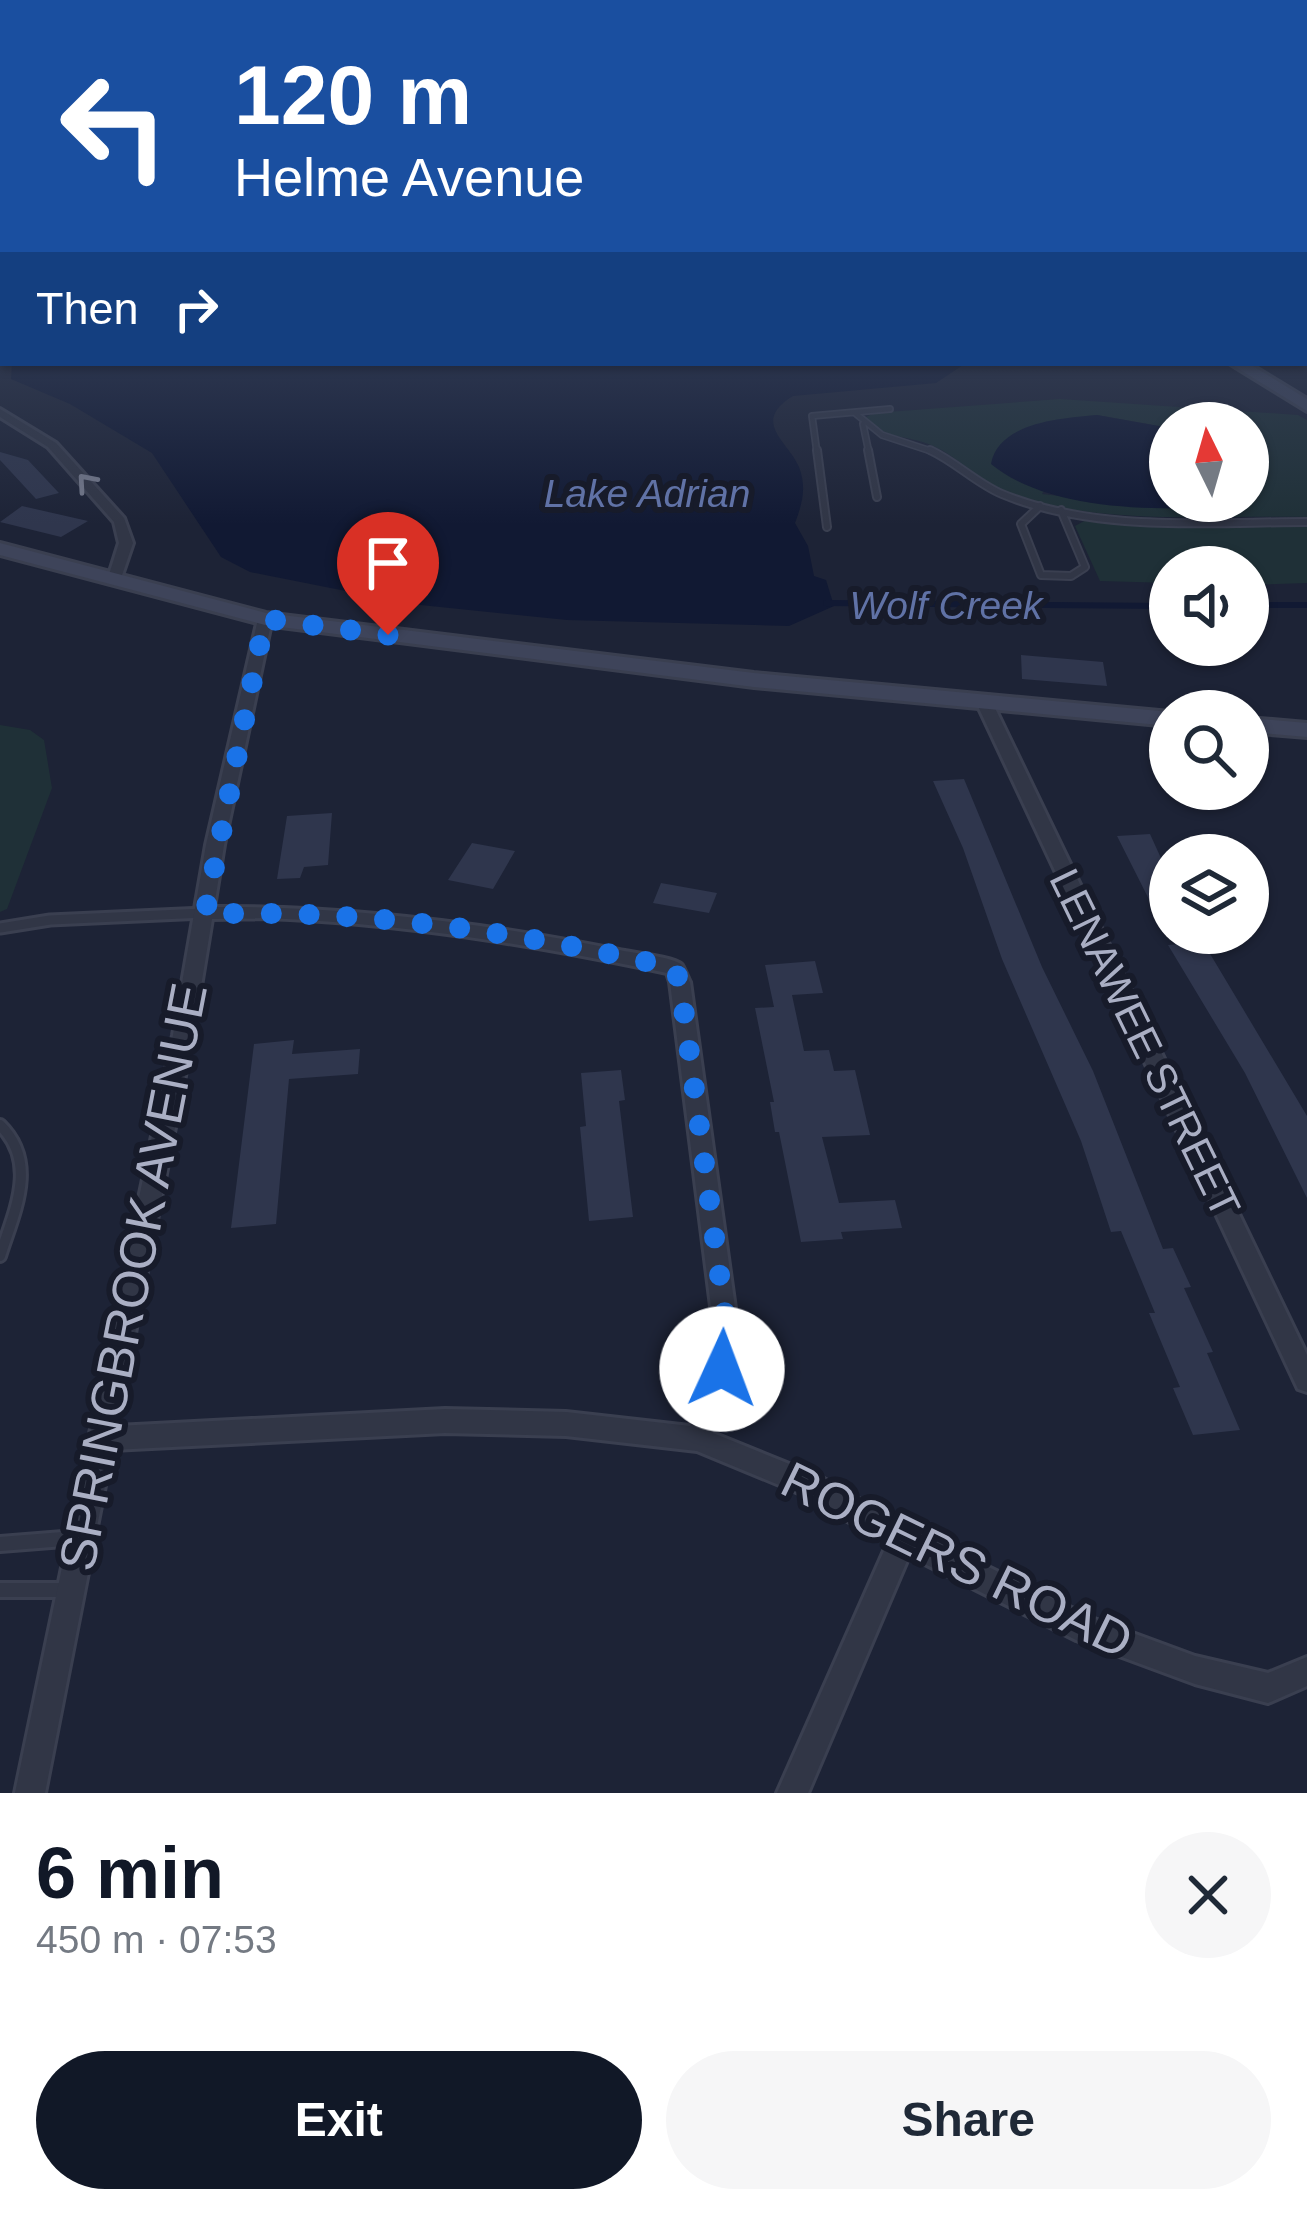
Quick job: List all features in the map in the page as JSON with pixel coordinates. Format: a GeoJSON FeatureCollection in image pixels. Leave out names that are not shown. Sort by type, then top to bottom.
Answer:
{"type":"FeatureCollection","features":[{"type":"Feature","properties":{"kind":"street"},"geometry":{"type":"LineString","coordinates":[[1242,366],[1307,406]]}},
{"type":"Feature","properties":{"kind":"street"},"geometry":{"type":"LineString","coordinates":[[0,412],[52,445],[120,520],[126,543],[115,578]]}},
{"type":"Feature","properties":{"kind":"street"},"geometry":{"type":"LineString","coordinates":[[0,549],[265,619],[985,704],[1149,717]]}},
{"type":"Feature","properties":{"kind":"street","name":"SPRINGBROOK AVENUE"},"geometry":{"type":"LineString","coordinates":[[30,1793],[265,619]]}},
{"type":"Feature","properties":{"kind":"street","name":"LENAWEE STREET"},"geometry":{"type":"LineString","coordinates":[[985,704],[1307,1381]]}},
{"type":"Feature","properties":{"kind":"street"},"geometry":{"type":"LineString","coordinates":[[1269,727],[1307,730]]}},
{"type":"Feature","properties":{"kind":"street"},"geometry":{"type":"LineString","coordinates":[[205,914],[338,912],[439,923],[674,968],[680,982],[727,1330],[722,1369],[698,1439]]}},
{"type":"Feature","properties":{"kind":"street","name":"ROGERS ROAD"},"geometry":{"type":"LineString","coordinates":[[101,1439],[446,1421],[566,1424],[698,1439],[809,1485],[903,1539],[1086,1630],[1195,1670],[1268,1688],[1307,1671]]}},
{"type":"Feature","properties":{"kind":"street"},"geometry":{"type":"LineString","coordinates":[[793,1793],[903,1539]]}},
{"type":"Feature","properties":{"kind":"lane"},"geometry":{"type":"LineString","coordinates":[[827,527],[812,416],[890,410]]}},
{"type":"Feature","properties":{"kind":"lane"},"geometry":{"type":"LineString","coordinates":[[855,413],[862,424],[877,497]]}},
{"type":"Feature","properties":{"kind":"lane"},"geometry":{"type":"LineString","coordinates":[[862,424],[883,439],[939,453],[964,475],[1040,506],[1189,520],[1307,522]]}},
{"type":"Feature","properties":{"kind":"lane"},"geometry":{"type":"LineString","coordinates":[[1040,506],[1021,524],[1041,575],[1049,577],[1074,576],[1084,567],[1061,510]]}},
{"type":"Feature","properties":{"kind":"lane"},"geometry":{"type":"LineString","coordinates":[[0,928],[50,920],[205,914]]}},
{"type":"Feature","properties":{"kind":"lane"},"geometry":{"type":"LineString","coordinates":[[0,1125],[18,1142],[25,1162],[0,1256]]}},
{"type":"Feature","properties":{"kind":"lane"},"geometry":{"type":"LineString","coordinates":[[0,1544],[81,1538]]}},
{"type":"Feature","properties":{"kind":"lane"},"geometry":{"type":"LineString","coordinates":[[0,1590],[70,1589]]}},
{"type":"Feature","properties":{"kind":"shaded area"},"geometry":{"type":"Polygon","coordinates":[[[1060,399],[1149,405],[1149,424],[1097,415],[1042,494],[1149,504],[1149,517],[1080,511],[1010,494],[931,445],[880,430],[864,418],[874,413],[1060,399]]]}},
{"type":"Feature","properties":{"kind":"shaded area"},"geometry":{"type":"Polygon","coordinates":[[[1269,413],[1307,420],[1307,517],[1269,517],[1269,413]]]}},
{"type":"Feature","properties":{"kind":"shaded area"},"geometry":{"type":"Polygon","coordinates":[[[1088,519],[1307,523],[1307,583],[1269,584],[1269,546],[1149,546],[1149,582],[1100,581],[1075,526],[1088,519]]]}},
{"type":"Feature","properties":{"kind":"shaded area"},"geometry":{"type":"Polygon","coordinates":[[[0,725],[30,730],[44,740],[52,788],[7,909],[0,912],[0,725]]]}},
{"type":"Feature","properties":{"kind":"water","name":"Lake Adrian"},"geometry":{"type":"Polygon","coordinates":[[[12,366],[962,366],[936,383],[793,396],[774,415],[776,432],[803,482],[795,523],[808,546],[814,576],[826,580],[834,606],[789,626],[567,620],[411,604],[250,572],[221,557],[152,453],[70,404],[11,379],[12,366]]]}},
{"type":"Feature","properties":{"kind":"water"},"geometry":{"type":"Polygon","coordinates":[[[1097,415],[1149,424],[1149,508],[1044,492],[991,464],[1006,439],[1050,421],[1097,415]]]}},
{"type":"Feature","properties":{"kind":"building"},"geometry":{"type":"Polygon","coordinates":[[[0,452],[28,460],[59,493],[36,499],[0,460],[0,452]]]}},
{"type":"Feature","properties":{"kind":"building"},"geometry":{"type":"Polygon","coordinates":[[[22,506],[88,521],[61,537],[0,522],[22,506]]]}},
{"type":"Feature","properties":{"kind":"building"},"geometry":{"type":"Polygon","coordinates":[[[1021,655],[1103,662],[1107,686],[1022,679],[1021,655]]]}},
{"type":"Feature","properties":{"kind":"building"},"geometry":{"type":"Polygon","coordinates":[[[964,779],[1042,967],[1093,1071],[1163,1249],[1173,1248],[1191,1287],[1184,1288],[1240,1430],[1193,1435],[1173,1388],[1180,1387],[1149,1313],[1155,1313],[1121,1231],[1111,1232],[1081,1141],[1002,959],[963,848],[933,781],[964,779]]]}},
{"type":"Feature","properties":{"kind":"building"},"geometry":{"type":"Polygon","coordinates":[[[332,813],[328,865],[304,867],[300,878],[277,879],[287,816],[332,813]]]}},
{"type":"Feature","properties":{"kind":"building"},"geometry":{"type":"Polygon","coordinates":[[[1149,834],[1149,899],[1117,836],[1149,834]]]}},
{"type":"Feature","properties":{"kind":"building"},"geometry":{"type":"Polygon","coordinates":[[[472,843],[515,851],[493,889],[448,880],[472,843]]]}},
{"type":"Feature","properties":{"kind":"building"},"geometry":{"type":"Polygon","coordinates":[[[661,883],[717,893],[709,913],[653,903],[661,883]]]}},
{"type":"Feature","properties":{"kind":"building"},"geometry":{"type":"Polygon","coordinates":[[[1173,954],[1210,954],[1307,1116],[1307,1198],[1245,1073],[1173,954]]]}},
{"type":"Feature","properties":{"kind":"building"},"geometry":{"type":"Polygon","coordinates":[[[815,961],[823,993],[792,995],[804,1051],[829,1050],[834,1071],[855,1070],[870,1135],[822,1137],[839,1203],[895,1200],[902,1228],[841,1232],[843,1239],[801,1242],[779,1132],[775,1132],[770,1102],[774,1102],[755,1008],[774,1007],[765,965],[815,961]]]}},
{"type":"Feature","properties":{"kind":"building"},"geometry":{"type":"Polygon","coordinates":[[[294,1040],[292,1054],[360,1049],[358,1074],[289,1079],[276,1224],[231,1228],[254,1044],[294,1040]]]}},
{"type":"Feature","properties":{"kind":"building"},"geometry":{"type":"Polygon","coordinates":[[[621,1070],[625,1100],[619,1101],[633,1217],[589,1221],[580,1127],[586,1126],[581,1073],[621,1070]]]}},
{"type":"Feature","properties":{"kind":"waterway","name":"Wolf Creek"},"geometry":{"type":"LineString","coordinates":[[826,603],[1149,606]]}},
{"type":"Feature","properties":{"kind":"waterway","name":"Wolf Creek"},"geometry":{"type":"LineString","coordinates":[[1269,605],[1307,605]]}},
{"type":"Feature","properties":{"kind":"route"},"geometry":{"type":"LineString","coordinates":[[388,635],[265,619],[215,845],[205,914],[338,912],[439,923],[674,968],[680,982],[727,1330],[722,1369]]}}]}
